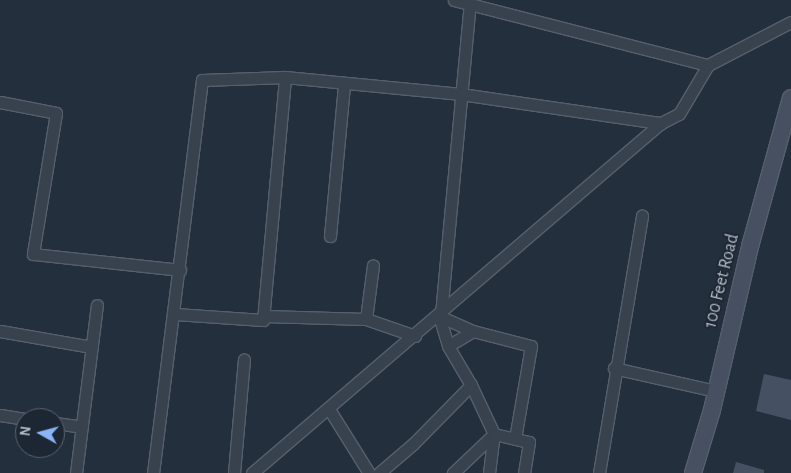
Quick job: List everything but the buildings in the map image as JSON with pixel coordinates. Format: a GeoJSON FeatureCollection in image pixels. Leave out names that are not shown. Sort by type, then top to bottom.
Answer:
{"type":"FeatureCollection","features":[{"type":"Feature","properties":{"kind":"main road","name":"100 Feet Road"},"geometry":{"type":"LineString","coordinates":[[692,473],[716,391],[751,243],[791,98]]}},
{"type":"Feature","properties":{"kind":"street"},"geometry":{"type":"LineString","coordinates":[[454,0],[470,2],[708,65]]}},
{"type":"Feature","properties":{"kind":"street"},"geometry":{"type":"LineString","coordinates":[[470,2],[440,315],[448,346],[471,385],[494,434],[489,473]]}},
{"type":"Feature","properties":{"kind":"street"},"geometry":{"type":"LineString","coordinates":[[252,473],[440,315],[661,123],[679,114],[708,65],[791,22]]}},
{"type":"Feature","properties":{"kind":"street"},"geometry":{"type":"LineString","coordinates":[[153,473],[175,314],[202,80],[285,77],[461,94],[661,123]]}},
{"type":"Feature","properties":{"kind":"street"},"geometry":{"type":"LineString","coordinates":[[175,314],[263,320],[285,77]]}},
{"type":"Feature","properties":{"kind":"street"},"geometry":{"type":"LineString","coordinates":[[330,236],[344,84]]}},
{"type":"Feature","properties":{"kind":"street"},"geometry":{"type":"LineString","coordinates":[[0,102],[56,113],[33,254],[180,270]]}},
{"type":"Feature","properties":{"kind":"street"},"geometry":{"type":"LineString","coordinates":[[599,473],[614,368],[642,216]]}},
{"type":"Feature","properties":{"kind":"street"},"geometry":{"type":"LineString","coordinates":[[366,320],[373,265]]}},
{"type":"Feature","properties":{"kind":"street"},"geometry":{"type":"LineString","coordinates":[[76,473],[97,305]]}},
{"type":"Feature","properties":{"kind":"street"},"geometry":{"type":"LineString","coordinates":[[440,315],[472,331],[531,346],[515,439]]}},
{"type":"Feature","properties":{"kind":"street"},"geometry":{"type":"LineString","coordinates":[[264,316],[366,320],[415,336]]}},
{"type":"Feature","properties":{"kind":"street"},"geometry":{"type":"LineString","coordinates":[[0,331],[92,347]]}},
{"type":"Feature","properties":{"kind":"street"},"geometry":{"type":"LineString","coordinates":[[448,346],[472,331]]}},
{"type":"Feature","properties":{"kind":"street"},"geometry":{"type":"LineString","coordinates":[[234,473],[244,359]]}},
{"type":"Feature","properties":{"kind":"street"},"geometry":{"type":"LineString","coordinates":[[614,368],[716,391]]}},
{"type":"Feature","properties":{"kind":"street"},"geometry":{"type":"LineString","coordinates":[[379,473],[413,444],[471,385]]}},
{"type":"Feature","properties":{"kind":"street"},"geometry":{"type":"LineString","coordinates":[[328,409],[369,473]]}},
{"type":"Feature","properties":{"kind":"street"},"geometry":{"type":"LineString","coordinates":[[0,415],[15,417]]}},
{"type":"Feature","properties":{"kind":"street"},"geometry":{"type":"LineString","coordinates":[[65,424],[82,427]]}},
{"type":"Feature","properties":{"kind":"street"},"geometry":{"type":"LineString","coordinates":[[494,434],[529,442],[524,473]]}},
{"type":"Feature","properties":{"kind":"street"},"geometry":{"type":"LineString","coordinates":[[453,473],[494,434]]}},
{"type":"Feature","properties":{"kind":"street"},"geometry":{"type":"LineString","coordinates":[[466,473],[470,458]]}}]}
